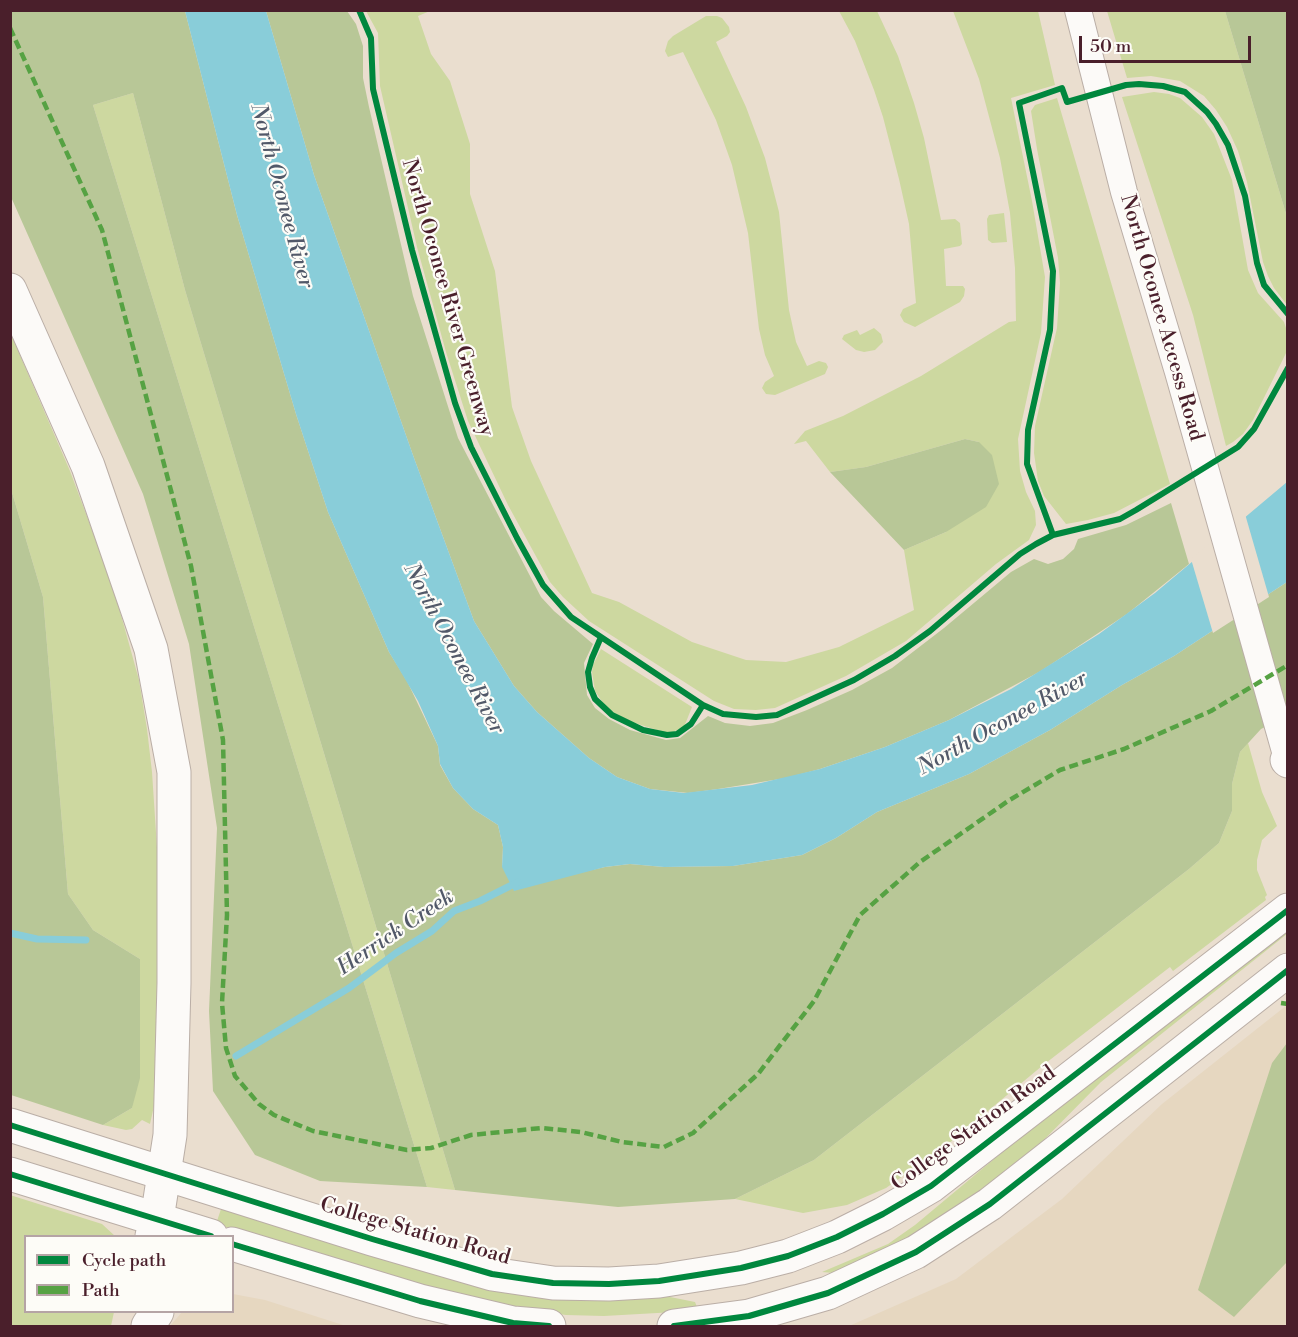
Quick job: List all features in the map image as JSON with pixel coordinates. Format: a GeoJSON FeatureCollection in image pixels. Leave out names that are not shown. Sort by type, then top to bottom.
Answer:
{"type":"FeatureCollection","features":[{"type":"Feature","properties":{"kind":"main road"},"geometry":{"type":"LineString","coordinates":[[10,290],[88,466],[151,649],[174,772],[174,983],[170,1135],[154,1228]]}},
{"type":"Feature","properties":{"kind":"main road","name":"College Station Road"},"geometry":{"type":"LineString","coordinates":[[10,1125],[492,1274],[553,1282],[609,1284],[659,1281],[741,1268],[788,1256],[837,1238],[883,1215],[931,1186],[1287,910]]}},
{"type":"Feature","properties":{"kind":"main road"},"geometry":{"type":"LineString","coordinates":[[674,1326],[750,1321],[828,1293],[916,1252],[990,1204],[1287,970]]}},
{"type":"Feature","properties":{"kind":"main road"},"geometry":{"type":"LineString","coordinates":[[10,1174],[154,1228],[204,1235]]}},
{"type":"Feature","properties":{"kind":"main road"},"geometry":{"type":"LineString","coordinates":[[234,1245],[420,1301],[513,1323],[549,1326]]}},
{"type":"Feature","properties":{"kind":"main road"},"geometry":{"type":"LineString","coordinates":[[741,1268],[750,1321]]}},
{"type":"Feature","properties":{"kind":"main road"},"geometry":{"type":"LineString","coordinates":[[801,1326],[842,1287]]}},
{"type":"Feature","properties":{"kind":"main road"},"geometry":{"type":"LineString","coordinates":[[148,1326],[156,1313]]}},
{"type":"Feature","properties":{"kind":"street","name":"North Oconee Access Road"},"geometry":{"type":"LineString","coordinates":[[1078,10],[1124,192],[1178,372],[1287,761]]}},
{"type":"Feature","properties":{"kind":"shaded area"},"geometry":{"type":"Polygon","coordinates":[[[1287,1005],[1287,1326],[849,1326],[956,1279],[1062,1199],[1162,1104],[1287,1005]]]}},
{"type":"Feature","properties":{"kind":"shaded area"},"geometry":{"type":"Polygon","coordinates":[[[234,1294],[265,1300],[346,1326],[170,1326],[181,1313],[234,1313],[234,1294]]]}},
{"type":"Feature","properties":{"kind":"green space"},"geometry":{"type":"Polygon","coordinates":[[[10,11],[185,11],[237,215],[296,414],[328,512],[389,652],[407,681],[438,746],[440,765],[453,788],[473,809],[498,825],[503,847],[502,867],[578,873],[630,864],[664,867],[733,866],[802,855],[836,838],[877,812],[969,774],[1050,730],[1174,656],[1287,582],[1287,716],[1261,729],[1240,752],[1232,784],[1232,811],[1219,843],[1189,869],[814,1160],[735,1199],[618,1207],[455,1190],[185,290],[133,93],[93,105],[427,1187],[320,1181],[255,1155],[213,1091],[209,1011],[217,828],[189,644],[143,494],[11,197],[10,11]]]}},
{"type":"Feature","properties":{"kind":"green space"},"geometry":{"type":"Polygon","coordinates":[[[266,11],[347,11],[356,24],[363,46],[363,78],[369,107],[413,296],[458,438],[541,597],[593,644],[584,663],[587,695],[595,708],[609,719],[630,730],[666,740],[680,738],[708,716],[725,723],[750,726],[773,723],[807,710],[852,690],[892,668],[1011,572],[1034,559],[1048,564],[1063,559],[1074,549],[1078,539],[1126,525],[1171,503],[1189,564],[1127,614],[1041,671],[949,720],[885,747],[786,778],[688,793],[650,789],[617,777],[589,758],[537,712],[514,686],[474,621],[314,175],[266,11]]]}},
{"type":"Feature","properties":{"kind":"green space"},"geometry":{"type":"Polygon","coordinates":[[[366,11],[430,11],[418,16],[431,54],[450,81],[470,144],[470,194],[495,271],[512,407],[531,461],[592,593],[619,602],[692,642],[746,660],[786,662],[839,647],[914,610],[904,550],[946,532],[979,442],[965,439],[866,467],[830,472],[806,441],[794,444],[805,431],[843,416],[921,376],[1009,322],[1016,321],[1015,268],[1010,213],[1000,158],[979,79],[953,11],[1038,11],[1055,85],[1011,98],[1045,277],[1041,333],[1018,439],[1020,471],[1035,511],[1036,525],[1029,540],[996,564],[906,641],[846,676],[775,708],[734,709],[714,701],[589,621],[550,582],[508,505],[468,421],[417,247],[380,86],[378,33],[366,11]]]}},
{"type":"Feature","properties":{"kind":"green space"},"geometry":{"type":"Polygon","coordinates":[[[839,11],[877,11],[898,56],[914,103],[924,138],[941,220],[955,219],[960,223],[962,244],[944,249],[946,286],[963,286],[964,296],[960,302],[915,327],[904,322],[900,315],[903,309],[916,303],[909,224],[899,179],[874,90],[855,41],[839,11]]]}},
{"type":"Feature","properties":{"kind":"green space"},"geometry":{"type":"Polygon","coordinates":[[[1107,11],[1225,11],[1287,217],[1287,305],[1274,288],[1263,262],[1247,182],[1238,151],[1227,127],[1204,96],[1180,81],[1151,76],[1127,78],[1107,11]]]}},
{"type":"Feature","properties":{"kind":"green space"},"geometry":{"type":"Polygon","coordinates":[[[1225,11],[1287,11],[1287,217],[1225,11]]]}},
{"type":"Feature","properties":{"kind":"green space"},"geometry":{"type":"Polygon","coordinates":[[[706,16],[722,18],[729,27],[730,32],[727,36],[716,42],[746,107],[765,158],[779,212],[789,310],[796,342],[807,366],[819,361],[826,363],[828,367],[825,374],[775,395],[766,394],[762,388],[765,382],[774,376],[765,355],[759,329],[748,233],[732,165],[716,120],[683,52],[668,57],[665,51],[668,41],[673,36],[706,16]]]}},
{"type":"Feature","properties":{"kind":"green space"},"geometry":{"type":"Polygon","coordinates":[[[1154,92],[1180,98],[1202,117],[1214,134],[1232,180],[1248,270],[1258,293],[1284,322],[1287,331],[1287,351],[1253,420],[1243,434],[1226,446],[1193,315],[1122,97],[1154,92]]]}},
{"type":"Feature","properties":{"kind":"green space"},"geometry":{"type":"Polygon","coordinates":[[[133,93],[185,290],[455,1190],[427,1187],[93,105],[133,93]]]}},
{"type":"Feature","properties":{"kind":"green space"},"geometry":{"type":"Polygon","coordinates":[[[1057,98],[1170,484],[1114,513],[1066,524],[1044,496],[1038,481],[1034,453],[1035,426],[1057,328],[1060,283],[1058,258],[1031,111],[1035,105],[1057,98]]]}},
{"type":"Feature","properties":{"kind":"green space"},"geometry":{"type":"Polygon","coordinates":[[[1004,213],[1007,242],[992,243],[988,240],[987,219],[989,215],[1004,213]]]}},
{"type":"Feature","properties":{"kind":"green space"},"geometry":{"type":"Polygon","coordinates":[[[874,328],[881,334],[883,342],[875,350],[864,352],[856,350],[842,339],[844,335],[857,330],[860,335],[874,328]]]}},
{"type":"Feature","properties":{"kind":"green space"},"geometry":{"type":"Polygon","coordinates":[[[10,332],[70,471],[113,586],[139,680],[147,729],[158,863],[156,1097],[150,1124],[142,1120],[132,1129],[126,1130],[103,1125],[132,1108],[140,959],[93,930],[68,894],[43,597],[11,489],[10,332]]]}},
{"type":"Feature","properties":{"kind":"green space"},"geometry":{"type":"Polygon","coordinates":[[[965,439],[979,442],[992,455],[999,484],[986,507],[946,532],[904,550],[830,472],[866,467],[965,439]]]}},
{"type":"Feature","properties":{"kind":"green space"},"geometry":{"type":"Polygon","coordinates":[[[11,489],[43,597],[68,894],[93,930],[140,959],[140,1078],[132,1108],[103,1125],[11,1095],[11,489]]]}},
{"type":"Feature","properties":{"kind":"green space"},"geometry":{"type":"Polygon","coordinates":[[[601,649],[692,707],[684,727],[670,733],[663,732],[632,722],[605,706],[595,691],[592,672],[601,649]]]}},
{"type":"Feature","properties":{"kind":"green space"},"geometry":{"type":"Polygon","coordinates":[[[1248,743],[1262,792],[1277,826],[1262,840],[1257,860],[1257,870],[1267,895],[1266,900],[1173,971],[1170,967],[1042,1066],[947,1145],[886,1188],[847,1205],[803,1213],[735,1199],[814,1160],[1189,869],[1219,843],[1232,811],[1232,784],[1240,752],[1248,743]]]}},
{"type":"Feature","properties":{"kind":"green space"},"geometry":{"type":"Polygon","coordinates":[[[1287,923],[1287,934],[1101,1082],[1028,1156],[1001,1177],[919,1232],[884,1251],[834,1273],[822,1272],[888,1244],[915,1225],[1018,1139],[1287,923]]]}},
{"type":"Feature","properties":{"kind":"green space"},"geometry":{"type":"Polygon","coordinates":[[[1287,1043],[1287,1262],[1234,1317],[1198,1290],[1272,1063],[1287,1043]]]}},
{"type":"Feature","properties":{"kind":"green space"},"geometry":{"type":"Polygon","coordinates":[[[10,1195],[102,1224],[114,1235],[24,1235],[24,1313],[114,1313],[111,1326],[11,1326],[10,1195]]]}},
{"type":"Feature","properties":{"kind":"green space"},"geometry":{"type":"Polygon","coordinates":[[[222,1206],[695,1302],[697,1307],[693,1311],[604,1316],[566,1315],[483,1303],[216,1224],[222,1206]]]}},
{"type":"Feature","properties":{"kind":"water","name":"North Oconee River"},"geometry":{"type":"Polygon","coordinates":[[[185,11],[266,11],[314,175],[474,621],[514,686],[537,712],[589,758],[617,777],[650,789],[684,793],[752,785],[820,769],[885,747],[949,720],[1011,689],[1099,634],[1155,593],[1287,482],[1287,582],[1174,656],[1050,730],[969,774],[877,812],[836,838],[802,855],[733,866],[664,867],[630,864],[605,867],[514,891],[502,867],[503,847],[498,825],[473,809],[453,788],[440,764],[438,746],[418,701],[389,652],[328,512],[296,414],[237,215],[185,11]]]}},
{"type":"Feature","properties":{"kind":"pier"},"geometry":{"type":"Polygon","coordinates":[[[1245,514],[1269,597],[1213,633],[1191,559],[1245,514]]]}},
{"type":"Feature","properties":{"kind":"waterway","name":"Herrick Creek"},"geometry":{"type":"LineString","coordinates":[[236,1056],[349,988],[396,953],[432,931],[454,911],[518,882]]}},
{"type":"Feature","properties":{"kind":"waterway"},"geometry":{"type":"LineString","coordinates":[[10,933],[37,939],[86,940]]}},
{"type":"Feature","properties":{"kind":"marked path"},"geometry":{"type":"LineString","coordinates":[[10,28],[102,230],[191,566],[223,740],[227,915],[222,1003],[226,1048],[235,1076],[259,1104],[274,1115],[313,1131],[407,1150],[431,1148],[471,1135],[542,1128],[581,1132],[622,1142],[664,1147],[693,1133],[758,1074],[814,1001],[860,915],[920,862],[1008,801],[1060,770],[1124,749],[1211,711],[1288,665]]}},
{"type":"Feature","properties":{"kind":"marked path"},"geometry":{"type":"LineString","coordinates":[[1281,1003],[1288,1004]]}},
{"type":"Feature","properties":{"kind":"cycle path","name":"North Oconee River Greenway"},"geometry":{"type":"LineString","coordinates":[[359,10],[371,38],[373,89],[412,250],[455,403],[471,447],[517,538],[543,585],[571,617],[703,705],[723,714],[756,717],[777,715],[854,680],[895,656],[930,631],[1020,554],[1036,544],[1053,535],[1120,519],[1136,510],[1238,447],[1254,429],[1288,368]]}},
{"type":"Feature","properties":{"kind":"cycle path"},"geometry":{"type":"LineString","coordinates":[[1053,535],[1027,464],[1028,430],[1050,330],[1053,271],[1019,103],[1062,88],[1067,102],[1126,85],[1163,86],[1185,92],[1207,112],[1228,145],[1245,196],[1257,263],[1264,285],[1288,314]]}},
{"type":"Feature","properties":{"kind":"cycle path"},"geometry":{"type":"LineString","coordinates":[[601,637],[588,672],[590,687],[595,699],[612,715],[643,730],[667,735],[677,734],[691,724],[703,705]]}},
{"type":"Feature","properties":{"kind":"cycle path"},"geometry":{"type":"LineString","coordinates":[[10,1125],[372,1239],[492,1274],[553,1283],[609,1284],[659,1281],[741,1268],[788,1256],[837,1237],[931,1186],[1288,910]]}},
{"type":"Feature","properties":{"kind":"cycle path"},"geometry":{"type":"LineString","coordinates":[[674,1326],[749,1316],[828,1293],[916,1252],[990,1204],[1288,970]]}},
{"type":"Feature","properties":{"kind":"cycle path"},"geometry":{"type":"LineString","coordinates":[[10,1174],[208,1235]]}},
{"type":"Feature","properties":{"kind":"cycle path"},"geometry":{"type":"LineString","coordinates":[[234,1245],[420,1301],[513,1323],[549,1326]]}}]}
